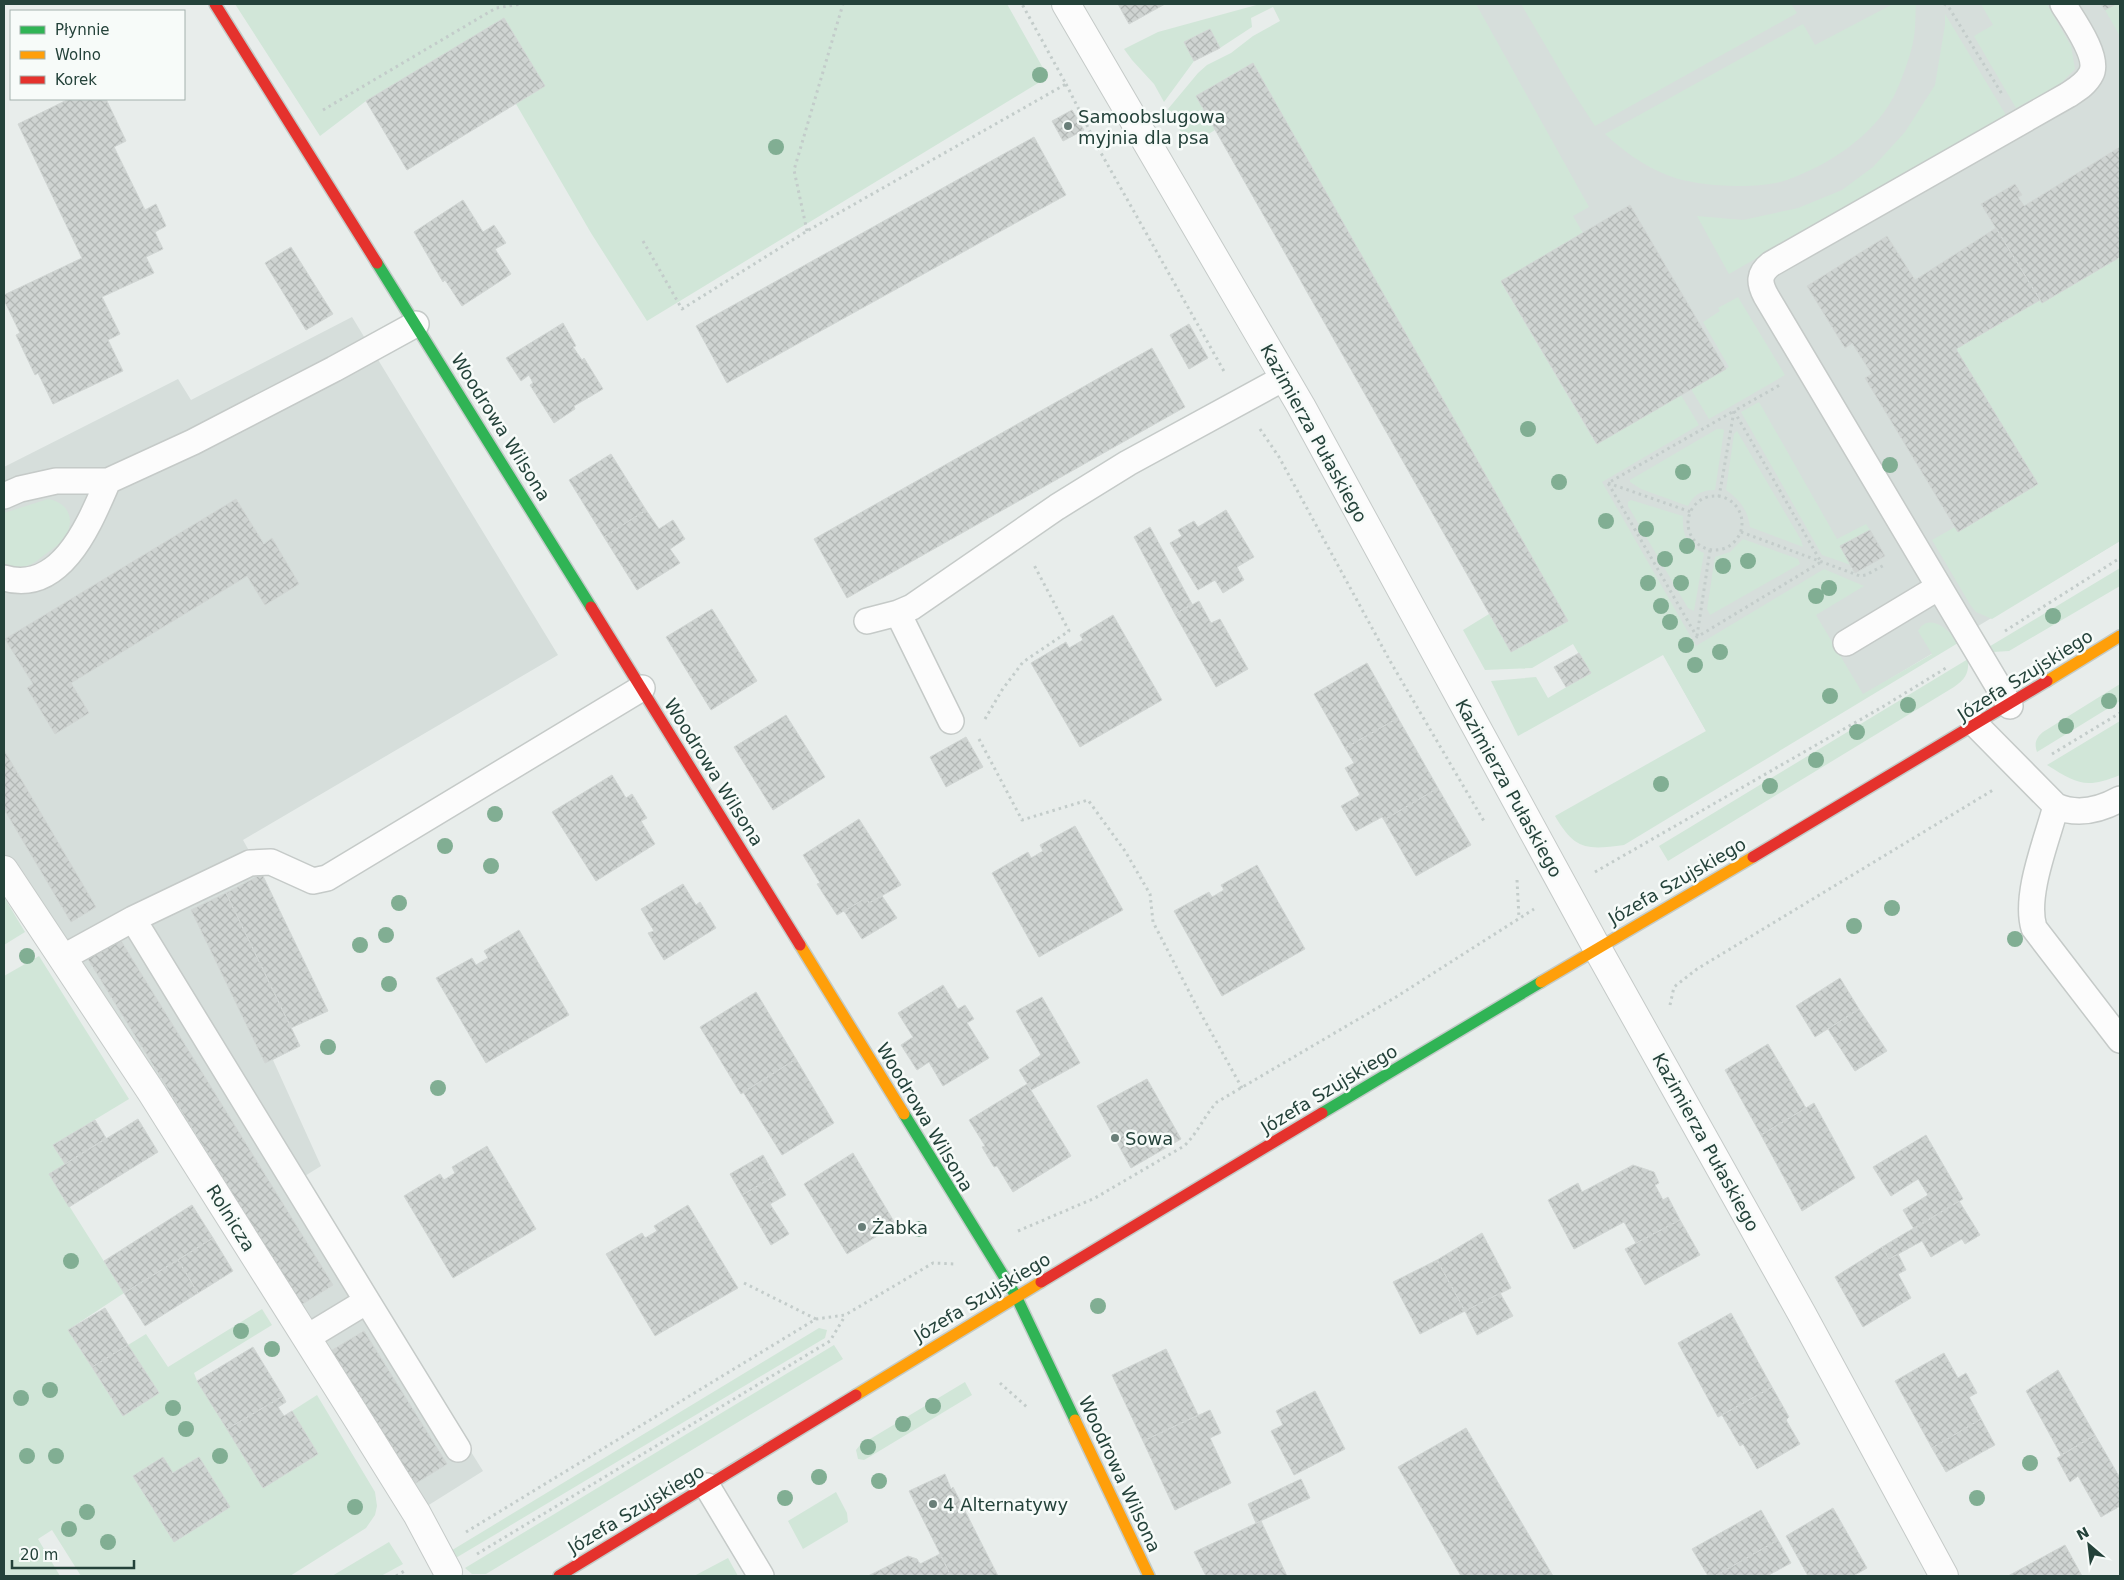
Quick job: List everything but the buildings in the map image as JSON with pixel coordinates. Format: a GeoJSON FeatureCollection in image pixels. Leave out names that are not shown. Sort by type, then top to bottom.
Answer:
{"type":"FeatureCollection","features":[{"type":"Feature","properties":{"kind":"street","name":"Woodrowa Wilsona"},"geometry":{"type":"LineString","coordinates":[[215,4],[642,688],[985,1249],[1016,1296],[1149,1576]]}},
{"type":"Feature","properties":{"kind":"street","name":"Kazimierza Pułaskiego"},"geometry":{"type":"LineString","coordinates":[[1066,4],[1284,378],[1597,948],[1802,1314],[1944,1576]]}},
{"type":"Feature","properties":{"kind":"street","name":"Józefa Szujskiego"},"geometry":{"type":"LineString","coordinates":[[559,1576],[1016,1296],[1597,948],[2010,706],[2120,636]]}},
{"type":"Feature","properties":{"kind":"street","name":"Rolnicza"},"geometry":{"type":"LineString","coordinates":[[4,870],[152,1093],[417,1514],[442,1561]]}},
{"type":"Feature","properties":{"kind":"lane"},"geometry":{"type":"LineString","coordinates":[[2010,706],[1763,290],[1761,276],[1764,270],[2068,95],[2085,83],[2092,72],[2093,59],[2063,4]]}},
{"type":"Feature","properties":{"kind":"lane"},"geometry":{"type":"LineString","coordinates":[[4,496],[28,486],[56,480],[108,480],[202,437],[348,362],[416,324]]}},
{"type":"Feature","properties":{"kind":"lane"},"geometry":{"type":"LineString","coordinates":[[867,621],[898,613],[928,597],[1057,507],[1128,463],[1284,378]]}},
{"type":"Feature","properties":{"kind":"lane"},"geometry":{"type":"LineString","coordinates":[[4,578],[16,581],[40,576],[62,561],[81,538],[108,480]]}},
{"type":"Feature","properties":{"kind":"lane"},"geometry":{"type":"LineString","coordinates":[[1846,644],[1939,587]]}},
{"type":"Feature","properties":{"kind":"lane"},"geometry":{"type":"LineString","coordinates":[[898,613],[951,721]]}},
{"type":"Feature","properties":{"kind":"lane"},"geometry":{"type":"LineString","coordinates":[[62,958],[133,920],[250,863],[271,862],[312,881],[327,878],[642,688]]}},
{"type":"Feature","properties":{"kind":"lane"},"geometry":{"type":"LineString","coordinates":[[1976,725],[2056,806],[2064,810],[2086,812],[2109,805],[2120,799]]}},
{"type":"Feature","properties":{"kind":"lane"},"geometry":{"type":"LineString","coordinates":[[2056,806],[2032,894],[2030,916],[2034,928],[2120,1040]]}},
{"type":"Feature","properties":{"kind":"lane"},"geometry":{"type":"LineString","coordinates":[[133,920],[458,1449]]}},
{"type":"Feature","properties":{"kind":"lane"},"geometry":{"type":"LineString","coordinates":[[306,1338],[367,1301]]}},
{"type":"Feature","properties":{"kind":"lane"},"geometry":{"type":"LineString","coordinates":[[707,1486],[761,1576]]}},
{"type":"Feature","properties":{"kind":"path"},"geometry":{"type":"LineString","coordinates":[[321,111],[496,8],[521,4]]}},
{"type":"Feature","properties":{"kind":"path"},"geometry":{"type":"LineString","coordinates":[[807,231],[794,170],[843,4]]}},
{"type":"Feature","properties":{"kind":"path"},"geometry":{"type":"LineString","coordinates":[[1022,4],[1174,284],[1241,400],[1279,457],[1390,661],[1486,824]]}},
{"type":"Feature","properties":{"kind":"path"},"geometry":{"type":"LineString","coordinates":[[1944,4],[1948,6],[2019,122]]}},
{"type":"Feature","properties":{"kind":"path"},"geometry":{"type":"LineString","coordinates":[[643,240],[682,309],[807,231],[920,165],[1066,84]]}},
{"type":"Feature","properties":{"kind":"path"},"geometry":{"type":"LineString","coordinates":[[1608,483],[1809,369]]}},
{"type":"Feature","properties":{"kind":"path"},"geometry":{"type":"LineString","coordinates":[[1719,496],[1734,411]]}},
{"type":"Feature","properties":{"kind":"path"},"geometry":{"type":"LineString","coordinates":[[1734,411],[1821,562]]}},
{"type":"Feature","properties":{"kind":"path"},"geometry":{"type":"LineString","coordinates":[[1608,483],[1691,512]]}},
{"type":"Feature","properties":{"kind":"path"},"geometry":{"type":"LineString","coordinates":[[1608,483],[1697,637]]}},
{"type":"Feature","properties":{"kind":"path"},"geometry":{"type":"LineString","coordinates":[[1719,496],[1732,502],[1738,510],[1742,518],[1741,532],[1734,543],[1727,548],[1710,550],[1702,547],[1690,534],[1688,525],[1691,512],[1699,502],[1706,498],[1719,496]]}},
{"type":"Feature","properties":{"kind":"path"},"geometry":{"type":"LineString","coordinates":[[1741,532],[1860,576],[1866,575],[1914,546]]}},
{"type":"Feature","properties":{"kind":"path"},"geometry":{"type":"LineString","coordinates":[[980,726],[1002,690],[1023,662],[1069,631],[1018,534]]}},
{"type":"Feature","properties":{"kind":"path"},"geometry":{"type":"LineString","coordinates":[[1697,637],[1710,550]]}},
{"type":"Feature","properties":{"kind":"path"},"geometry":{"type":"LineString","coordinates":[[442,1561],[816,1319],[845,1315],[933,1263],[959,1263],[1009,1235],[1095,1198],[1184,1146],[1195,1136],[1210,1110],[1217,1102],[1396,998],[1565,890],[1884,706],[2120,558]]}},
{"type":"Feature","properties":{"kind":"path"},"geometry":{"type":"LineString","coordinates":[[1697,637],[1821,562]]}},
{"type":"Feature","properties":{"kind":"path"},"geometry":{"type":"LineString","coordinates":[[1668,1014],[1674,988],[1697,969],[2120,713]]}},
{"type":"Feature","properties":{"kind":"path"},"geometry":{"type":"LineString","coordinates":[[976,734],[1022,820],[1088,800],[1125,851],[1150,894],[1152,922],[1242,1088]]}},
{"type":"Feature","properties":{"kind":"path"},"geometry":{"type":"LineString","coordinates":[[1517,878],[1519,919]]}},
{"type":"Feature","properties":{"kind":"path"},"geometry":{"type":"LineString","coordinates":[[744,1283],[816,1319]]}},
{"type":"Feature","properties":{"kind":"path"},"geometry":{"type":"LineString","coordinates":[[396,1576],[442,1561],[830,1341],[845,1315]]}},
{"type":"Feature","properties":{"kind":"shaded area"},"geometry":{"type":"Polygon","coordinates":[[[1292,4],[2120,4],[2120,541],[1863,695],[1706,731],[1475,316],[1292,4]]]}},
{"type":"Feature","properties":{"kind":"shaded area"},"geometry":{"type":"Polygon","coordinates":[[[352,317],[558,655],[243,840],[262,874],[328,1011],[291,1028],[300,1046],[273,1060],[321,1166],[300,1179],[483,1471],[424,1508],[4,887],[4,467],[178,379],[191,400],[352,317]]]}},
{"type":"Feature","properties":{"kind":"green space"},"geometry":{"type":"Polygon","coordinates":[[[235,4],[1007,4],[1048,77],[647,321],[591,233],[516,104],[545,86],[504,18],[366,101],[320,136],[235,4]]]}},
{"type":"Feature","properties":{"kind":"green space"},"geometry":{"type":"Polygon","coordinates":[[[1260,4],[1476,4],[1589,207],[1573,216],[1583,233],[1501,282],[1596,444],[1681,395],[1699,425],[1602,482],[1696,646],[1824,569],[1864,586],[1816,615],[1863,694],[1932,654],[1918,631],[1923,625],[1934,623],[1940,625],[1958,643],[1624,845],[1591,847],[1583,845],[1569,836],[1555,816],[1706,731],[1663,655],[1518,736],[1491,681],[1536,677],[1548,698],[1590,673],[1573,644],[1532,668],[1485,670],[1463,630],[1489,614],[1511,652],[1567,620],[1253,63],[1196,96],[1215,130],[1189,146],[1168,109],[1207,65],[1231,53],[1253,36],[1280,21],[1273,7],[1251,18],[1252,27],[1220,48],[1210,29],[1184,42],[1194,61],[1164,102],[1154,84],[1124,49],[1158,32],[1260,4]]]}},
{"type":"Feature","properties":{"kind":"green space"},"geometry":{"type":"Polygon","coordinates":[[[1521,4],[1791,4],[1797,13],[1595,126],[1521,4]]]}},
{"type":"Feature","properties":{"kind":"green space"},"geometry":{"type":"Polygon","coordinates":[[[1893,4],[1916,4],[1915,33],[1912,48],[1893,98],[1873,126],[1861,138],[1833,158],[1802,174],[1775,183],[1744,186],[1727,186],[1679,179],[1642,163],[1605,134],[1803,24],[1815,45],[1893,4]]]}},
{"type":"Feature","properties":{"kind":"green space"},"geometry":{"type":"Polygon","coordinates":[[[1981,4],[2047,4],[2071,46],[2075,69],[2059,85],[2016,108],[1974,36],[1993,25],[1981,4]]]}},
{"type":"Feature","properties":{"kind":"green space"},"geometry":{"type":"Polygon","coordinates":[[[2120,4],[2120,36],[2105,10],[2120,4]]]}},
{"type":"Feature","properties":{"kind":"green space"},"geometry":{"type":"Polygon","coordinates":[[[1945,14],[2006,115],[1729,274],[1697,216],[1743,220],[1798,208],[1842,190],[1873,167],[1905,132],[1935,85],[1945,25],[1945,14]]]}},
{"type":"Feature","properties":{"kind":"green space"},"geometry":{"type":"Polygon","coordinates":[[[2120,257],[2120,541],[1992,619],[1976,612],[1971,606],[1932,540],[1955,527],[1958,532],[2037,484],[1956,349],[2040,300],[2042,303],[2120,257]]]}},
{"type":"Feature","properties":{"kind":"green space"},"geometry":{"type":"Polygon","coordinates":[[[1738,297],[1785,375],[1709,419],[1691,389],[1729,367],[1703,322],[1720,311],[1718,308],[1738,297]]]}},
{"type":"Feature","properties":{"kind":"green space"},"geometry":{"type":"Polygon","coordinates":[[[1759,402],[1837,539],[1866,524],[1870,530],[1840,546],[1851,565],[1822,555],[1741,412],[1759,402]]]}},
{"type":"Feature","properties":{"kind":"green space"},"geometry":{"type":"Polygon","coordinates":[[[1717,429],[1723,429],[1724,431],[1715,490],[1699,494],[1693,498],[1688,506],[1641,489],[1630,482],[1630,480],[1717,429]]]}},
{"type":"Feature","properties":{"kind":"green space"},"geometry":{"type":"Polygon","coordinates":[[[1737,431],[1801,540],[1803,547],[1750,527],[1742,506],[1726,490],[1734,434],[1737,431]]]}},
{"type":"Feature","properties":{"kind":"green space"},"geometry":{"type":"Polygon","coordinates":[[[48,499],[62,505],[69,515],[70,522],[66,535],[57,546],[31,564],[18,567],[4,563],[4,513],[48,499]]]}},
{"type":"Feature","properties":{"kind":"green space"},"geometry":{"type":"Polygon","coordinates":[[[1631,500],[1683,516],[1683,529],[1687,539],[1693,547],[1704,553],[1694,611],[1688,608],[1628,506],[1628,502],[1631,500]]]}},
{"type":"Feature","properties":{"kind":"green space"},"geometry":{"type":"Polygon","coordinates":[[[1743,539],[1798,559],[1800,564],[1710,615],[1707,609],[1715,557],[1730,552],[1743,539]]]}},
{"type":"Feature","properties":{"kind":"green space"},"geometry":{"type":"Polygon","coordinates":[[[2120,568],[2120,586],[2009,651],[1993,652],[1987,648],[2120,568]]]}},
{"type":"Feature","properties":{"kind":"green space"},"geometry":{"type":"Polygon","coordinates":[[[1968,659],[1966,675],[1954,687],[1668,861],[1659,846],[1968,659]]]}},
{"type":"Feature","properties":{"kind":"green space"},"geometry":{"type":"Polygon","coordinates":[[[2120,684],[2120,701],[2037,752],[2036,741],[2043,732],[2120,684]]]}},
{"type":"Feature","properties":{"kind":"green space"},"geometry":{"type":"Polygon","coordinates":[[[2120,721],[2120,775],[2098,782],[2082,782],[2066,777],[2047,765],[2120,721]]]}},
{"type":"Feature","properties":{"kind":"green space"},"geometry":{"type":"Polygon","coordinates":[[[4,897],[25,932],[4,945],[4,897]]]}},
{"type":"Feature","properties":{"kind":"green space"},"geometry":{"type":"Polygon","coordinates":[[[39,956],[129,1099],[53,1145],[65,1164],[49,1174],[124,1293],[68,1330],[123,1416],[159,1393],[128,1345],[146,1334],[168,1367],[262,1309],[272,1325],[194,1373],[197,1381],[318,1454],[292,1411],[317,1395],[375,1492],[377,1506],[375,1515],[366,1528],[290,1576],[81,1576],[52,1530],[38,1539],[60,1576],[4,1576],[4,976],[39,956]]]}},
{"type":"Feature","properties":{"kind":"green space"},"geometry":{"type":"Polygon","coordinates":[[[819,1328],[827,1330],[825,1338],[454,1559],[449,1552],[819,1328]]]}},
{"type":"Feature","properties":{"kind":"green space"},"geometry":{"type":"Polygon","coordinates":[[[834,1345],[843,1359],[486,1574],[472,1574],[465,1568],[834,1345]]]}},
{"type":"Feature","properties":{"kind":"green space"},"geometry":{"type":"Polygon","coordinates":[[[965,1382],[972,1395],[864,1460],[858,1459],[856,1450],[860,1445],[965,1382]]]}},
{"type":"Feature","properties":{"kind":"green space"},"geometry":{"type":"Polygon","coordinates":[[[836,1492],[847,1513],[848,1522],[803,1549],[788,1521],[836,1492]]]}},
{"type":"Feature","properties":{"kind":"green space"},"geometry":{"type":"Polygon","coordinates":[[[389,1542],[403,1564],[381,1576],[332,1576],[389,1542]]]}},
{"type":"Feature","properties":{"kind":"green space"},"geometry":{"type":"Polygon","coordinates":[[[728,1558],[738,1576],[694,1576],[728,1558]]]}},
{"type":"Feature","properties":{"kind":"traffic: fast"},"geometry":{"type":"LineString","coordinates":[[377,263],[591,607]]}},
{"type":"Feature","properties":{"kind":"traffic: fast"},"geometry":{"type":"LineString","coordinates":[[1322,1113],[1541,982]]}},
{"type":"Feature","properties":{"kind":"traffic: fast"},"geometry":{"type":"LineString","coordinates":[[904,1114],[1016,1296],[1075,1420]]}},
{"type":"Feature","properties":{"kind":"traffic: slow"},"geometry":{"type":"LineString","coordinates":[[2047,681],[2120,636]]}},
{"type":"Feature","properties":{"kind":"traffic: slow"},"geometry":{"type":"LineString","coordinates":[[1541,982],[1753,857]]}},
{"type":"Feature","properties":{"kind":"traffic: slow"},"geometry":{"type":"LineString","coordinates":[[800,945],[904,1114]]}},
{"type":"Feature","properties":{"kind":"traffic: slow"},"geometry":{"type":"LineString","coordinates":[[856,1395],[1041,1282]]}},
{"type":"Feature","properties":{"kind":"traffic: slow"},"geometry":{"type":"LineString","coordinates":[[1075,1420],[1149,1576]]}},
{"type":"Feature","properties":{"kind":"traffic: jam"},"geometry":{"type":"LineString","coordinates":[[215,4],[377,263]]}},
{"type":"Feature","properties":{"kind":"traffic: jam"},"geometry":{"type":"LineString","coordinates":[[591,607],[800,945]]}},
{"type":"Feature","properties":{"kind":"traffic: jam"},"geometry":{"type":"LineString","coordinates":[[1753,857],[2047,681]]}},
{"type":"Feature","properties":{"kind":"traffic: jam"},"geometry":{"type":"LineString","coordinates":[[1041,1282],[1322,1113]]}},
{"type":"Feature","properties":{"kind":"traffic: jam"},"geometry":{"type":"LineString","coordinates":[[559,1576],[856,1395]]}},
{"type":"Feature","properties":{"kind":"place","name":"Samoobslugowa myjnia dla psa"},"geometry":{"type":"Point","coordinates":[1068,126]}},
{"type":"Feature","properties":{"kind":"place","name":"Sowa"},"geometry":{"type":"Point","coordinates":[1115,1138]}},
{"type":"Feature","properties":{"kind":"place","name":"Żabka"},"geometry":{"type":"Point","coordinates":[862,1227]}},
{"type":"Feature","properties":{"kind":"place","name":"4 Alternatywy"},"geometry":{"type":"Point","coordinates":[933,1504]}}]}
